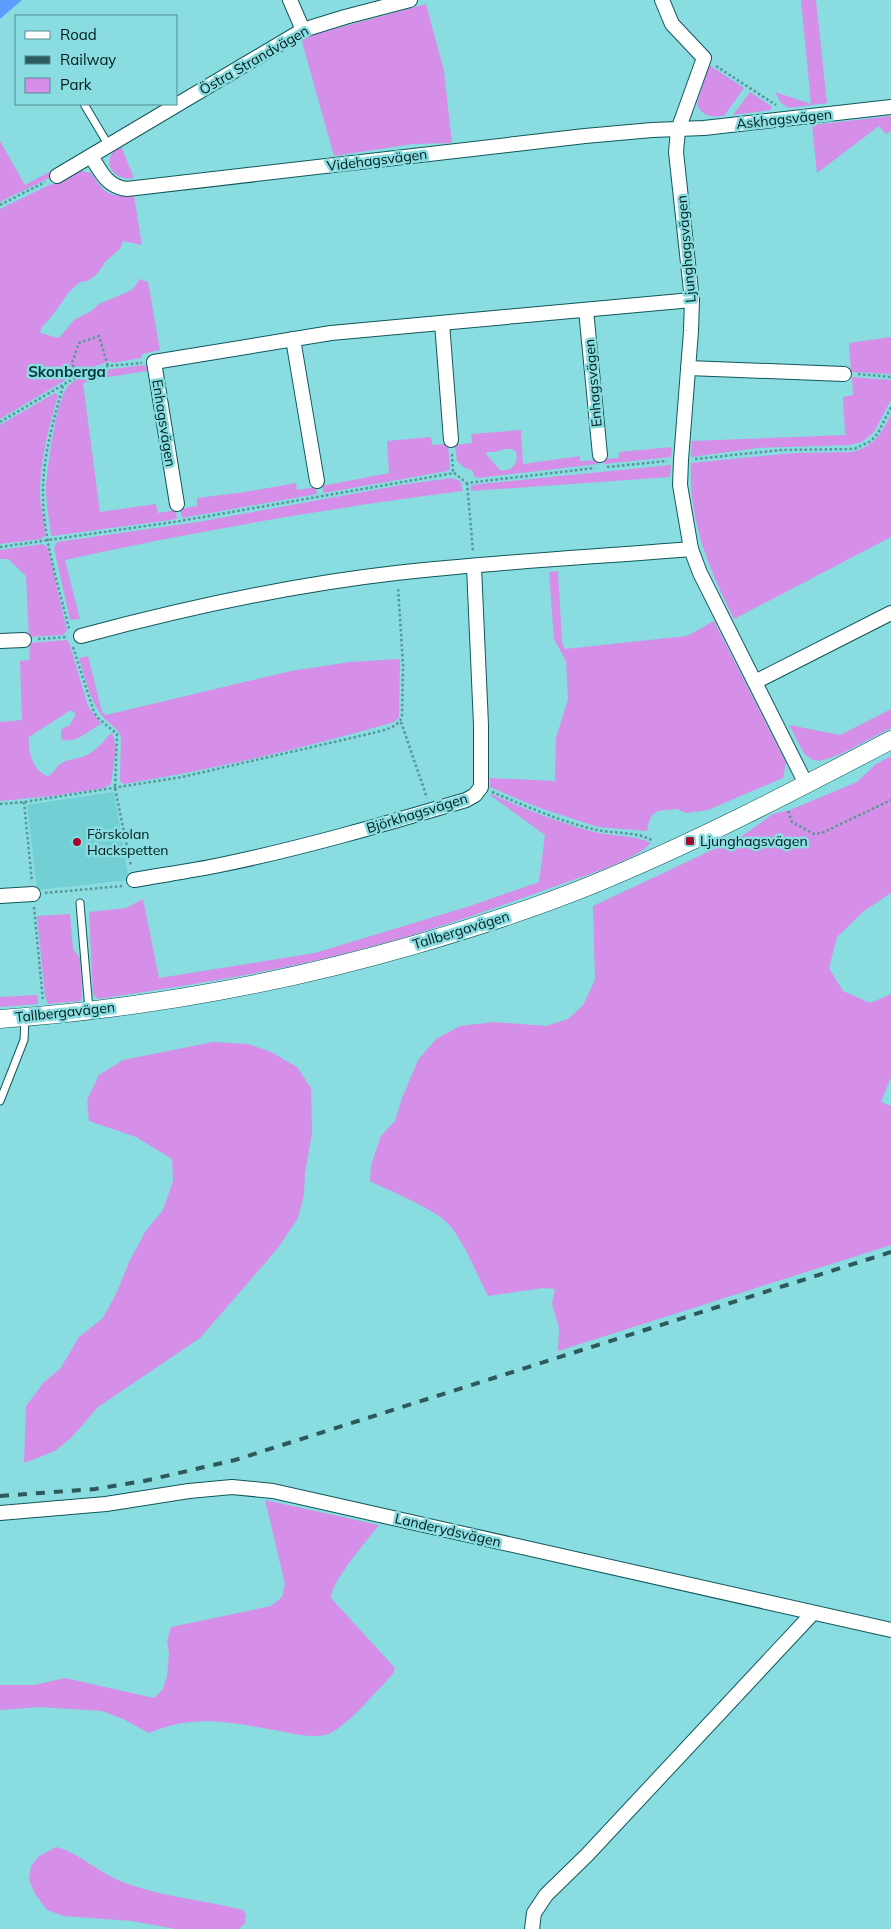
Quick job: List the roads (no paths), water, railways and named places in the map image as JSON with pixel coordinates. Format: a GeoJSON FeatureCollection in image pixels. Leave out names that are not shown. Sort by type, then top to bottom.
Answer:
{"type":"FeatureCollection","features":[{"type":"Feature","properties":{"kind":"street"},"geometry":{"type":"LineString","coordinates":[[290,0],[303,30]]}},
{"type":"Feature","properties":{"kind":"street","name":"Östra Strandvägen"},"geometry":{"type":"LineString","coordinates":[[178,104],[303,30],[345,16],[410,0]]}},
{"type":"Feature","properties":{"kind":"street","name":"Ljunghagsvägen"},"geometry":{"type":"LineString","coordinates":[[662,0],[672,24],[704,58],[678,130],[676,152],[692,300],[680,460],[680,485],[683,508],[691,550],[700,573],[806,784]]}},
{"type":"Feature","properties":{"kind":"street","name":"Östra Strandvägen"},"geometry":{"type":"LineString","coordinates":[[57,176],[177,105]]}},
{"type":"Feature","properties":{"kind":"street","name":"Askhagsvägen"},"geometry":{"type":"LineString","coordinates":[[678,130],[891,108]]}},
{"type":"Feature","properties":{"kind":"street","name":"Videhagsvägen"},"geometry":{"type":"LineString","coordinates":[[91,156],[105,179],[118,188],[127,189],[576,137],[652,130],[678,130]]}},
{"type":"Feature","properties":{"kind":"street","name":"Enhagsvägen"},"geometry":{"type":"LineString","coordinates":[[177,504],[154,362],[331,333],[692,300]]}},
{"type":"Feature","properties":{"kind":"street","name":"Enhagsvägen"},"geometry":{"type":"LineString","coordinates":[[586,310],[600,455]]}},
{"type":"Feature","properties":{"kind":"street"},"geometry":{"type":"LineString","coordinates":[[442,323],[451,440]]}},
{"type":"Feature","properties":{"kind":"street"},"geometry":{"type":"LineString","coordinates":[[293,339],[317,480]]}},
{"type":"Feature","properties":{"kind":"street"},"geometry":{"type":"LineString","coordinates":[[688,368],[844,374]]}},
{"type":"Feature","properties":{"kind":"street"},"geometry":{"type":"LineString","coordinates":[[76,637],[151,617],[225,601],[397,573],[691,550]]}},
{"type":"Feature","properties":{"kind":"street","name":"Björkhagsvägen"},"geometry":{"type":"LineString","coordinates":[[134,880],[219,865],[307,845],[466,800],[475,795],[481,787],[481,716],[474,567]]}},
{"type":"Feature","properties":{"kind":"street"},"geometry":{"type":"LineString","coordinates":[[754,682],[891,613]]}},
{"type":"Feature","properties":{"kind":"street"},"geometry":{"type":"LineString","coordinates":[[0,641],[24,640]]}},
{"type":"Feature","properties":{"kind":"street","name":"Tallbergavägen"},"geometry":{"type":"LineString","coordinates":[[0,1019],[89,1011],[218,992],[281,980],[347,964],[479,926],[588,887],[661,855],[891,740]]}},
{"type":"Feature","properties":{"kind":"street"},"geometry":{"type":"LineString","coordinates":[[0,896],[33,894]]}},
{"type":"Feature","properties":{"kind":"street","name":"Landerydsvägen"},"geometry":{"type":"LineString","coordinates":[[0,1513],[106,1504],[189,1491],[232,1487],[252,1488],[273,1491],[891,1630]]}},
{"type":"Feature","properties":{"kind":"street"},"geometry":{"type":"LineString","coordinates":[[532,1929],[534,1913],[546,1895],[587,1856],[813,1613]]}},
{"type":"Feature","properties":{"kind":"lane"},"geometry":{"type":"LineString","coordinates":[[85,105],[108,146]]}},
{"type":"Feature","properties":{"kind":"lane"},"geometry":{"type":"LineString","coordinates":[[80,903],[89,1011]]}},
{"type":"Feature","properties":{"kind":"lane"},"geometry":{"type":"LineString","coordinates":[[0,1101],[24,1040],[25,1017]]}},
{"type":"Feature","properties":{"kind":"water"},"geometry":{"type":"Polygon","coordinates":[[[0,0],[22,0],[0,19],[0,0]]]}},
{"type":"Feature","properties":{"kind":"railway"},"geometry":{"type":"LineString","coordinates":[[0,1496],[95,1489],[144,1481],[235,1460],[891,1252]]}},
{"type":"Feature","properties":{"kind":"place","name":"Ljunghagsvägen"},"geometry":{"type":"Point","coordinates":[690,841]}},
{"type":"Feature","properties":{"kind":"place","name":"Förskolan Hackspetten"},"geometry":{"type":"Point","coordinates":[77,842]}},
{"type":"Feature","properties":{"kind":"district","name":"Skonberga"},"geometry":{"type":"Point","coordinates":[67,372]}}]}
